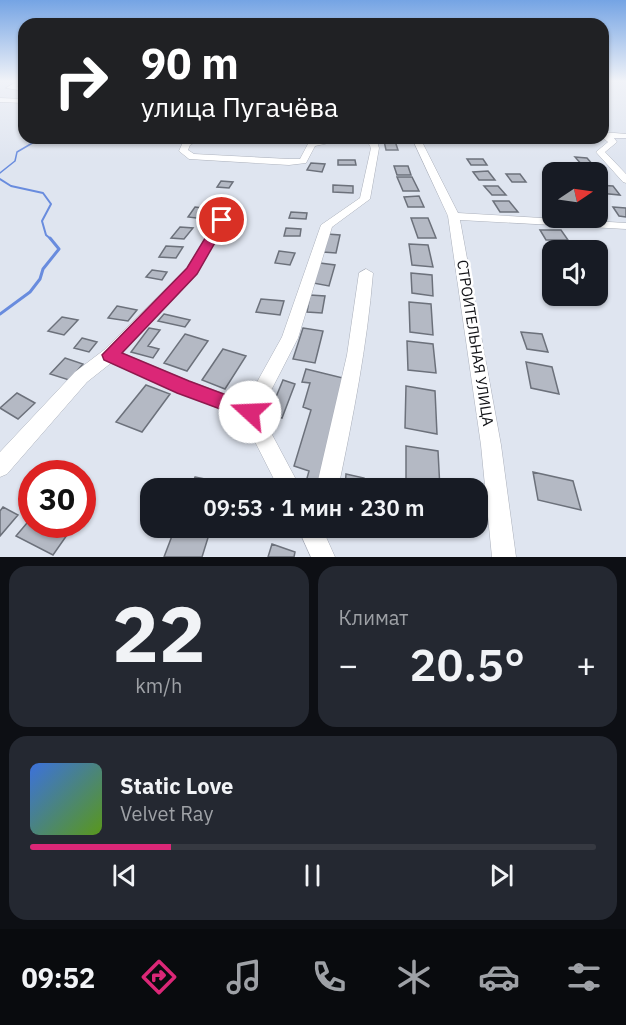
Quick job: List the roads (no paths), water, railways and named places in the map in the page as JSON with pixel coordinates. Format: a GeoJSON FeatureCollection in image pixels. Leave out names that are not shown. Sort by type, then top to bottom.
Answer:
{"type":"FeatureCollection","features":[{"type":"Feature","properties":{"kind":"street"},"geometry":{"type":"LineString","coordinates":[[609,137],[626,136]]}},
{"type":"Feature","properties":{"kind":"street"},"geometry":{"type":"LineString","coordinates":[[609,138],[626,147]]}},
{"type":"Feature","properties":{"kind":"street"},"geometry":{"type":"LineString","coordinates":[[186,144],[183,151],[192,157],[289,162],[303,161],[312,144]]}},
{"type":"Feature","properties":{"kind":"street"},"geometry":{"type":"LineString","coordinates":[[250,412],[290,338],[327,225],[365,199],[374,144]]}},
{"type":"Feature","properties":{"kind":"street","name":"СТРОИТЕЛЬНАЯ УЛИЦА"},"geometry":{"type":"LineString","coordinates":[[419,144],[454,216],[491,445],[504,557]]}},
{"type":"Feature","properties":{"kind":"street"},"geometry":{"type":"LineString","coordinates":[[604,144],[600,152],[626,180]]}},
{"type":"Feature","properties":{"kind":"street"},"geometry":{"type":"LineString","coordinates":[[0,467],[81,377],[110,355],[192,271],[233,201]]}},
{"type":"Feature","properties":{"kind":"street"},"geometry":{"type":"LineString","coordinates":[[454,216],[626,226]]}},
{"type":"Feature","properties":{"kind":"street"},"geometry":{"type":"LineString","coordinates":[[330,478],[346,409],[363,315],[366,273]]}},
{"type":"Feature","properties":{"kind":"street"},"geometry":{"type":"LineString","coordinates":[[110,355],[183,387],[250,412],[284,478]]}},
{"type":"Feature","properties":{"kind":"waterway"},"geometry":{"type":"LineString","coordinates":[[0,173],[15,161],[17,152],[31,144]]}},
{"type":"Feature","properties":{"kind":"waterway"},"geometry":{"type":"LineString","coordinates":[[0,179],[11,186],[43,193],[51,204],[42,221],[46,235],[51,239]]}},
{"type":"Feature","properties":{"kind":"waterway"},"geometry":{"type":"LineString","coordinates":[[0,314],[30,292],[40,279],[43,269],[59,249],[51,239]]}}]}
